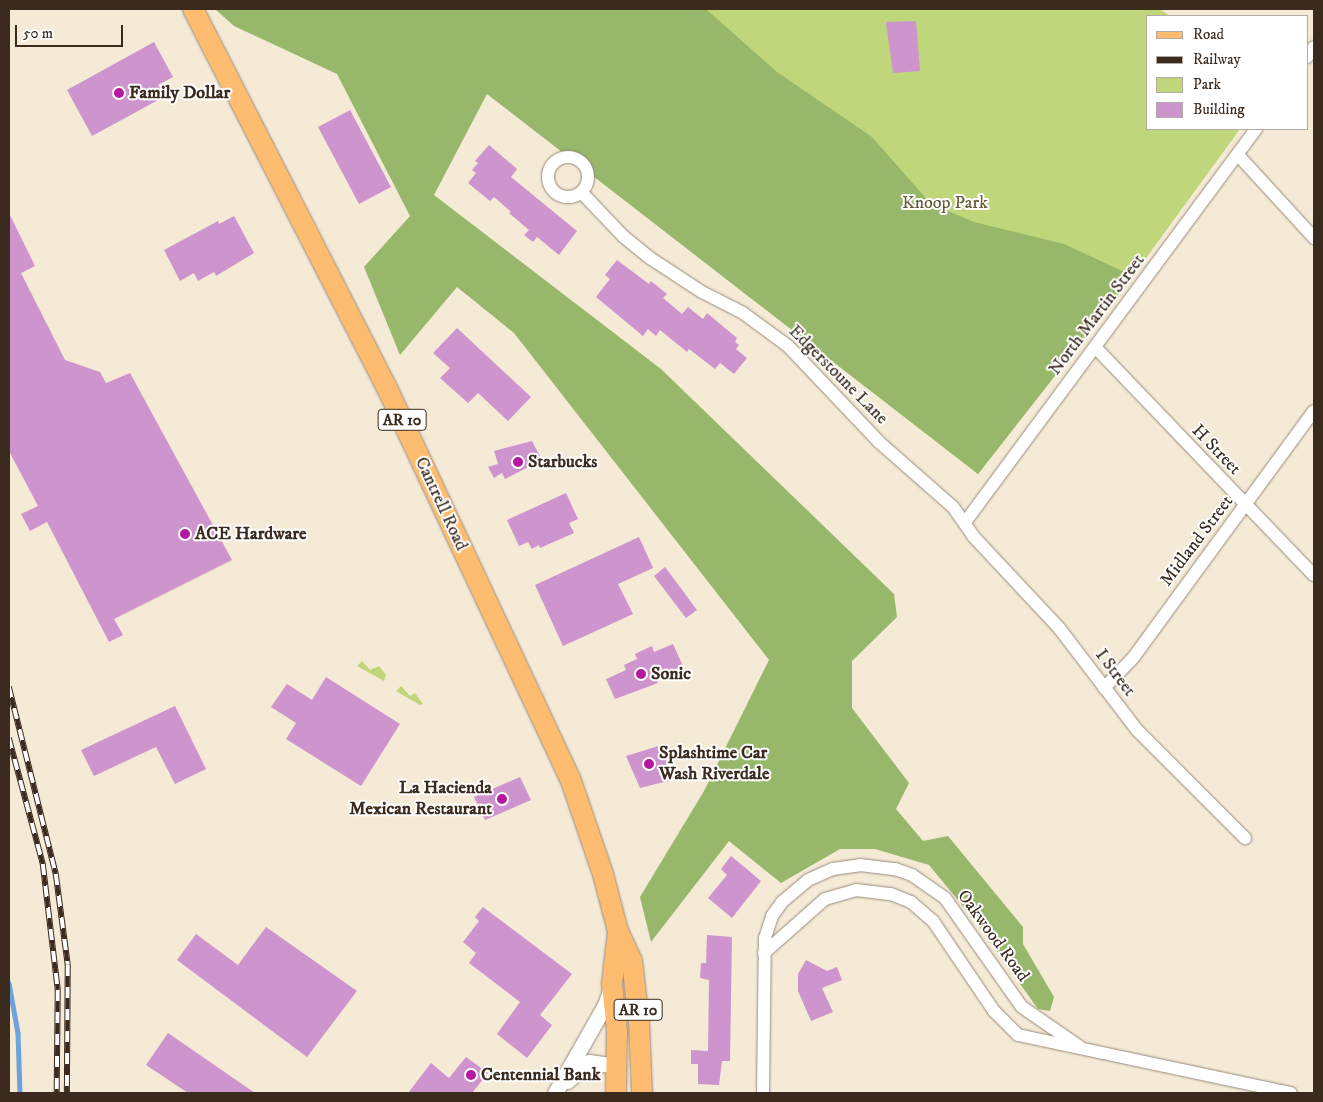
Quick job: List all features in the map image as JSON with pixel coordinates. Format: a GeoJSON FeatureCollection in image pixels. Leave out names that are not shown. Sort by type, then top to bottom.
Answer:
{"type":"FeatureCollection","features":[{"type":"Feature","properties":{"kind":"main road","name":"Cantrell Road"},"geometry":{"type":"LineString","coordinates":[[193,9],[387,388],[570,778],[604,874],[618,931],[632,961],[635,977],[642,1093]]}},
{"type":"Feature","properties":{"kind":"main road","name":"Cantrell Road"},"geometry":{"type":"LineString","coordinates":[[616,1093],[617,1066],[612,984],[618,931]]}},
{"type":"Feature","properties":{"kind":"street","name":"North Martin Street"},"geometry":{"type":"LineString","coordinates":[[966,521],[1255,130]]}},
{"type":"Feature","properties":{"kind":"street"},"geometry":{"type":"LineString","coordinates":[[1238,155],[1314,238]]}},
{"type":"Feature","properties":{"kind":"street","name":"Edgerstoune Lane"},"geometry":{"type":"LineString","coordinates":[[582,193],[650,258],[702,292],[743,313],[788,346],[879,442],[966,521]]}},
{"type":"Feature","properties":{"kind":"street","name":"H Street"},"geometry":{"type":"LineString","coordinates":[[1095,347],[1314,576]]}},
{"type":"Feature","properties":{"kind":"street","name":"Midland Street"},"geometry":{"type":"LineString","coordinates":[[1104,688],[1133,658],[1314,411]]}},
{"type":"Feature","properties":{"kind":"street","name":"I Street"},"geometry":{"type":"LineString","coordinates":[[966,521],[973,536],[1026,589],[1137,730],[1245,838]]}},
{"type":"Feature","properties":{"kind":"street","name":"Oakwood Road"},"geometry":{"type":"LineString","coordinates":[[762,1093],[764,953],[766,930],[772,916],[782,902],[808,880],[833,869],[860,865],[895,869],[929,885],[945,898],[1022,1007],[1080,1047]]}},
{"type":"Feature","properties":{"kind":"street","name":"Oakwood Road"},"geometry":{"type":"LineString","coordinates":[[764,953],[825,899],[856,890],[891,894],[911,902],[933,921],[994,1011],[1018,1035],[1038,1041],[1080,1047],[1291,1093]]}},
{"type":"Feature","properties":{"kind":"street"},"geometry":{"type":"LineString","coordinates":[[556,1093],[605,1005],[612,984]]}},
{"type":"Feature","properties":{"kind":"street"},"geometry":{"type":"LineString","coordinates":[[556,1093],[581,1066],[589,1062],[617,1066]]}},
{"type":"Feature","properties":{"kind":"green space"},"geometry":{"type":"Polygon","coordinates":[[[215,9],[706,9],[777,72],[872,137],[931,204],[974,222],[1064,244],[1133,276],[978,474],[487,94],[434,195],[661,369],[894,594],[897,617],[852,661],[852,708],[909,783],[896,809],[923,841],[948,836],[1023,927],[1023,944],[1054,997],[1050,1011],[1038,1009],[976,922],[929,865],[875,849],[840,849],[781,883],[729,841],[651,942],[640,897],[704,791],[769,660],[514,333],[457,287],[400,355],[364,267],[410,216],[337,74],[234,26],[215,9]]]}},
{"type":"Feature","properties":{"kind":"green space","name":"Knoop Park"},"geometry":{"type":"Polygon","coordinates":[[[217,9],[1160,9],[1169,15],[1146,15],[1146,130],[1239,130],[1133,276],[978,474],[487,93],[217,9]]]}},
{"type":"Feature","properties":{"kind":"green space"},"geometry":{"type":"Polygon","coordinates":[[[362,661],[370,670],[379,666],[386,675],[384,681],[357,666],[362,661]]]}},
{"type":"Feature","properties":{"kind":"green space"},"geometry":{"type":"Polygon","coordinates":[[[401,686],[410,696],[415,693],[423,704],[420,705],[396,691],[401,686]]]}},
{"type":"Feature","properties":{"kind":"building"},"geometry":{"type":"Polygon","coordinates":[[[916,21],[920,71],[893,73],[886,22],[916,21]]]}},
{"type":"Feature","properties":{"kind":"building"},"geometry":{"type":"Polygon","coordinates":[[[154,42],[173,77],[158,85],[162,90],[155,91],[160,99],[92,136],[67,90],[154,42]]]}},
{"type":"Feature","properties":{"kind":"building"},"geometry":{"type":"Polygon","coordinates":[[[350,110],[391,187],[359,204],[318,127],[350,110]]]}},
{"type":"Feature","properties":{"kind":"building"},"geometry":{"type":"Polygon","coordinates":[[[489,145],[517,169],[511,177],[577,231],[559,255],[537,237],[533,242],[524,235],[529,230],[509,213],[511,212],[494,197],[490,201],[468,183],[476,173],[472,170],[478,163],[475,161],[489,145]]]}},
{"type":"Feature","properties":{"kind":"building"},"geometry":{"type":"Polygon","coordinates":[[[9,213],[35,266],[21,273],[65,360],[100,372],[106,383],[130,373],[232,560],[114,619],[123,635],[109,642],[47,522],[30,531],[21,514],[38,506],[9,451],[9,213]]]}},
{"type":"Feature","properties":{"kind":"building"},"geometry":{"type":"Polygon","coordinates":[[[234,216],[254,253],[216,276],[214,272],[198,281],[194,273],[180,281],[164,250],[218,221],[219,224],[234,216]]]}},
{"type":"Feature","properties":{"kind":"building"},"geometry":{"type":"Polygon","coordinates":[[[617,260],[649,284],[651,281],[667,294],[663,298],[682,314],[688,307],[703,319],[707,313],[737,338],[735,342],[739,345],[736,349],[747,358],[734,374],[720,363],[715,369],[689,349],[687,352],[660,330],[656,336],[648,329],[643,336],[596,297],[610,279],[605,275],[617,260]]]}},
{"type":"Feature","properties":{"kind":"building"},"geometry":{"type":"Polygon","coordinates":[[[457,328],[531,397],[508,421],[478,393],[468,403],[440,378],[450,368],[433,353],[457,328]]]}},
{"type":"Feature","properties":{"kind":"building","name":"Starbucks"},"geometry":{"type":"Polygon","coordinates":[[[532,441],[542,460],[505,479],[502,473],[494,478],[488,467],[498,464],[494,451],[532,441]]]}},
{"type":"Feature","properties":{"kind":"building"},"geometry":{"type":"Polygon","coordinates":[[[566,493],[578,519],[569,523],[574,533],[540,548],[539,545],[532,549],[528,542],[519,546],[507,520],[566,493]]]}},
{"type":"Feature","properties":{"kind":"building"},"geometry":{"type":"Polygon","coordinates":[[[639,537],[653,568],[618,584],[633,614],[563,646],[535,585],[639,537]]]}},
{"type":"Feature","properties":{"kind":"building"},"geometry":{"type":"Polygon","coordinates":[[[665,567],[697,610],[686,618],[654,576],[665,567]]]}},
{"type":"Feature","properties":{"kind":"building","name":"Sonic"},"geometry":{"type":"Polygon","coordinates":[[[673,644],[683,666],[656,678],[658,683],[615,699],[606,679],[626,670],[624,665],[637,659],[635,654],[652,646],[654,652],[673,644]]]}},
{"type":"Feature","properties":{"kind":"building"},"geometry":{"type":"Polygon","coordinates":[[[326,677],[400,724],[361,786],[286,739],[296,723],[271,707],[287,684],[312,700],[326,677]]]}},
{"type":"Feature","properties":{"kind":"building"},"geometry":{"type":"Polygon","coordinates":[[[175,706],[206,769],[175,784],[156,747],[94,776],[81,750],[175,706]]]}},
{"type":"Feature","properties":{"kind":"building","name":"Splashtime Car Wash Riverdale"},"geometry":{"type":"Polygon","coordinates":[[[662,745],[672,780],[640,788],[626,756],[662,745]]]}},
{"type":"Feature","properties":{"kind":"building","name":"La Hacienda Mexican Restaurant"},"geometry":{"type":"Polygon","coordinates":[[[520,777],[531,800],[485,820],[474,797],[520,777]]]}},
{"type":"Feature","properties":{"kind":"building"},"geometry":{"type":"Polygon","coordinates":[[[731,856],[761,881],[732,918],[708,898],[727,875],[721,869],[731,856]]]}},
{"type":"Feature","properties":{"kind":"building"},"geometry":{"type":"Polygon","coordinates":[[[483,907],[572,974],[540,1015],[552,1025],[527,1058],[497,1034],[520,1002],[469,963],[476,953],[463,942],[479,921],[475,917],[483,907]]]}},
{"type":"Feature","properties":{"kind":"building"},"geometry":{"type":"Polygon","coordinates":[[[266,927],[357,991],[307,1057],[177,960],[196,934],[238,965],[266,927]]]}},
{"type":"Feature","properties":{"kind":"building"},"geometry":{"type":"Polygon","coordinates":[[[707,935],[732,937],[730,1061],[722,1061],[719,1085],[698,1084],[698,1064],[691,1064],[691,1050],[708,1051],[709,980],[700,978],[701,963],[706,963],[707,935]]]}},
{"type":"Feature","properties":{"kind":"building"},"geometry":{"type":"Polygon","coordinates":[[[806,960],[827,971],[837,967],[842,980],[822,988],[833,1012],[811,1021],[798,991],[798,974],[806,960]]]}},
{"type":"Feature","properties":{"kind":"building"},"geometry":{"type":"Polygon","coordinates":[[[168,1033],[255,1093],[188,1093],[146,1065],[168,1033]]]}},
{"type":"Feature","properties":{"kind":"building","name":"Centennial Bank"},"geometry":{"type":"Polygon","coordinates":[[[466,1057],[488,1073],[472,1093],[408,1093],[431,1063],[449,1078],[466,1057]]]}},
{"type":"Feature","properties":{"kind":"waterway"},"geometry":{"type":"LineString","coordinates":[[9,983],[18,1033],[20,1093]]}},
{"type":"Feature","properties":{"kind":"railway"},"geometry":{"type":"LineString","coordinates":[[9,687],[56,874],[68,965],[67,1093]]}},
{"type":"Feature","properties":{"kind":"railway"},"geometry":{"type":"LineString","coordinates":[[9,738],[43,864],[58,990],[57,1093]]}},
{"type":"Feature","properties":{"kind":"place","name":"Family Dollar"},"geometry":{"type":"Point","coordinates":[119,93]}},
{"type":"Feature","properties":{"kind":"place","name":"Starbucks"},"geometry":{"type":"Point","coordinates":[518,462]}},
{"type":"Feature","properties":{"kind":"place","name":"ACE Hardware"},"geometry":{"type":"Point","coordinates":[185,534]}},
{"type":"Feature","properties":{"kind":"place","name":"Sonic"},"geometry":{"type":"Point","coordinates":[641,674]}},
{"type":"Feature","properties":{"kind":"place","name":"Splashtime Car Wash Riverdale"},"geometry":{"type":"Point","coordinates":[649,764]}},
{"type":"Feature","properties":{"kind":"place","name":"La Hacienda Mexican Restaurant"},"geometry":{"type":"Point","coordinates":[502,799]}},
{"type":"Feature","properties":{"kind":"place","name":"Centennial Bank"},"geometry":{"type":"Point","coordinates":[471,1075]}}]}
